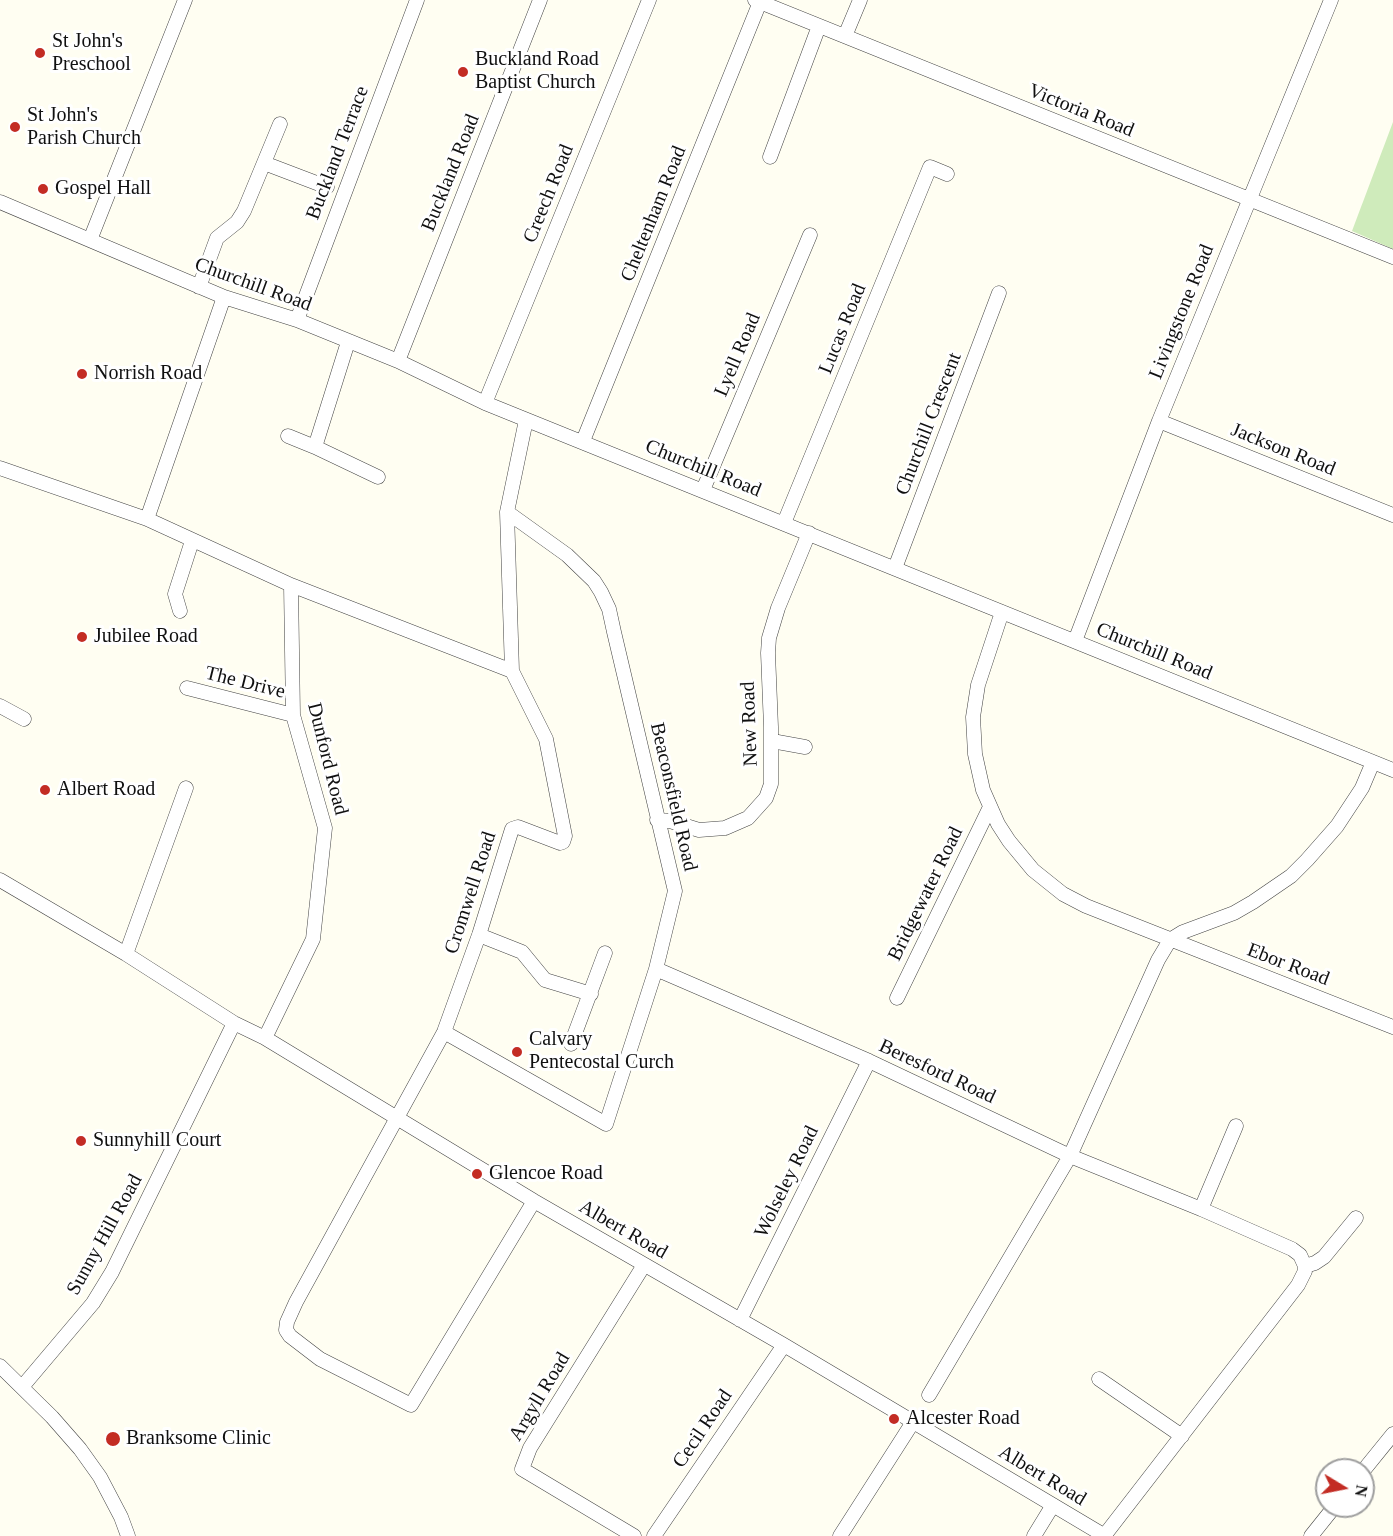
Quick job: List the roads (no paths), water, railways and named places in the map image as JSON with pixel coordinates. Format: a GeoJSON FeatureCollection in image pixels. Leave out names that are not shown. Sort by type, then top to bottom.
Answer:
{"type":"FeatureCollection","features":[{"type":"Feature","properties":{"kind":"street"},"geometry":{"type":"LineString","coordinates":[[90,240],[185,0]]}},
{"type":"Feature","properties":{"kind":"street","name":"Buckland Terrace"},"geometry":{"type":"LineString","coordinates":[[297,320],[417,0]]}},
{"type":"Feature","properties":{"kind":"street","name":"Buckland Road"},"geometry":{"type":"LineString","coordinates":[[398,361],[540,0]]}},
{"type":"Feature","properties":{"kind":"street","name":"Creech Road"},"geometry":{"type":"LineString","coordinates":[[484,403],[650,0]]}},
{"type":"Feature","properties":{"kind":"street"},"geometry":{"type":"LineString","coordinates":[[845,36],[860,0]]}},
{"type":"Feature","properties":{"kind":"street","name":"Victoria Road"},"geometry":{"type":"LineString","coordinates":[[758,1],[1393,257]]}},
{"type":"Feature","properties":{"kind":"street","name":"Cheltenham Road"},"geometry":{"type":"LineString","coordinates":[[583,441],[758,1]]}},
{"type":"Feature","properties":{"kind":"street","name":"Livingstone Road"},"geometry":{"type":"LineString","coordinates":[[1075,641],[1159,421],[1329,1]]}},
{"type":"Feature","properties":{"kind":"street"},"geometry":{"type":"LineString","coordinates":[[770,157],[819,26]]}},
{"type":"Feature","properties":{"kind":"street"},"geometry":{"type":"LineString","coordinates":[[199,287],[217,238],[237,222],[244,211],[280,124]]}},
{"type":"Feature","properties":{"kind":"street"},"geometry":{"type":"LineString","coordinates":[[264,162],[327,187]]}},
{"type":"Feature","properties":{"kind":"street","name":"Lucas Road"},"geometry":{"type":"LineString","coordinates":[[784,523],[930,167],[947,174]]}},
{"type":"Feature","properties":{"kind":"street","name":"Churchill Road"},"geometry":{"type":"LineString","coordinates":[[0,202],[199,287],[297,320],[398,361],[484,403],[583,441],[1393,770]]}},
{"type":"Feature","properties":{"kind":"street","name":"Lyell Road"},"geometry":{"type":"LineString","coordinates":[[703,490],[810,235]]}},
{"type":"Feature","properties":{"kind":"street","name":"Churchill Crescent"},"geometry":{"type":"LineString","coordinates":[[896,568],[999,293]]}},
{"type":"Feature","properties":{"kind":"street"},"geometry":{"type":"LineString","coordinates":[[147,519],[224,297]]}},
{"type":"Feature","properties":{"kind":"street"},"geometry":{"type":"LineString","coordinates":[[315,447],[348,342]]}},
{"type":"Feature","properties":{"kind":"street","name":"Cromwell Road"},"geometry":{"type":"LineString","coordinates":[[397,1119],[444,1032],[512,829],[518,827],[560,843],[563,842],[565,836],[546,739],[512,671],[507,512],[526,420]]}},
{"type":"Feature","properties":{"kind":"street","name":"Jackson Road"},"geometry":{"type":"LineString","coordinates":[[1159,421],[1393,515]]}},
{"type":"Feature","properties":{"kind":"street"},"geometry":{"type":"LineString","coordinates":[[288,436],[378,477]]}},
{"type":"Feature","properties":{"kind":"street"},"geometry":{"type":"LineString","coordinates":[[0,468],[147,519],[291,585],[512,671]]}},
{"type":"Feature","properties":{"kind":"street","name":"Beaconsfield Road"},"geometry":{"type":"LineString","coordinates":[[444,1032],[606,1124],[656,969],[675,891],[612,620],[602,592],[567,555],[507,512]]}},
{"type":"Feature","properties":{"kind":"street","name":"New Road"},"geometry":{"type":"LineString","coordinates":[[657,820],[705,830],[725,828],[748,818],[761,806],[771,784],[772,741],[768,653],[770,638],[778,608],[810,533]]}},
{"type":"Feature","properties":{"kind":"street"},"geometry":{"type":"LineString","coordinates":[[180,610],[175,594],[192,541]]}},
{"type":"Feature","properties":{"kind":"street","name":"Dunford Road"},"geometry":{"type":"LineString","coordinates":[[265,1038],[314,939],[325,828],[293,715],[291,585]]}},
{"type":"Feature","properties":{"kind":"street","name":"Ebor Road"},"geometry":{"type":"LineString","coordinates":[[1002,612],[978,685],[973,717],[976,763],[990,807],[1020,856],[1048,883],[1086,906],[1393,1027]]}},
{"type":"Feature","properties":{"kind":"street","name":"The Drive"},"geometry":{"type":"LineString","coordinates":[[188,688],[293,715]]}},
{"type":"Feature","properties":{"kind":"street"},"geometry":{"type":"LineString","coordinates":[[0,706],[24,719]]}},
{"type":"Feature","properties":{"kind":"street"},"geometry":{"type":"LineString","coordinates":[[772,741],[805,747]]}},
{"type":"Feature","properties":{"kind":"street"},"geometry":{"type":"LineString","coordinates":[[929,1395],[1070,1156],[1158,960],[1170,940],[1183,932],[1234,913],[1273,890],[1291,876],[1337,826],[1362,788],[1373,762]]}},
{"type":"Feature","properties":{"kind":"street"},"geometry":{"type":"LineString","coordinates":[[126,954],[186,788]]}},
{"type":"Feature","properties":{"kind":"street","name":"Bridgewater Road"},"geometry":{"type":"LineString","coordinates":[[897,998],[990,807]]}},
{"type":"Feature","properties":{"kind":"street","name":"Albert Road"},"geometry":{"type":"LineString","coordinates":[[0,880],[126,954],[234,1023],[265,1038],[534,1201],[784,1345],[1104,1536]]}},
{"type":"Feature","properties":{"kind":"street"},"geometry":{"type":"LineString","coordinates":[[478,935],[522,952],[545,980],[591,994]]}},
{"type":"Feature","properties":{"kind":"street"},"geometry":{"type":"LineString","coordinates":[[571,1044],[605,953]]}},
{"type":"Feature","properties":{"kind":"street","name":"Beresford Road"},"geometry":{"type":"LineString","coordinates":[[656,969],[869,1062],[1070,1156],[1201,1209],[1296,1251],[1303,1259],[1305,1266]]}},
{"type":"Feature","properties":{"kind":"street","name":"Sunny Hill Road"},"geometry":{"type":"LineString","coordinates":[[22,1387],[93,1303],[112,1272],[234,1023]]}},
{"type":"Feature","properties":{"kind":"street","name":"Wolseley Road"},"geometry":{"type":"LineString","coordinates":[[740,1320],[869,1062]]}},
{"type":"Feature","properties":{"kind":"street"},"geometry":{"type":"LineString","coordinates":[[397,1119],[287,1322],[286,1330],[290,1336],[320,1359],[411,1405],[534,1201]]}},
{"type":"Feature","properties":{"kind":"street"},"geometry":{"type":"LineString","coordinates":[[1201,1209],[1236,1126]]}},
{"type":"Feature","properties":{"kind":"street"},"geometry":{"type":"LineString","coordinates":[[1104,1536],[1298,1285],[1305,1266],[1316,1263],[1324,1257],[1356,1218]]}},
{"type":"Feature","properties":{"kind":"street","name":"Argyll Road"},"geometry":{"type":"LineString","coordinates":[[634,1536],[535,1479],[522,1469],[531,1448],[644,1265]]}},
{"type":"Feature","properties":{"kind":"street","name":"Cecil Road"},"geometry":{"type":"LineString","coordinates":[[654,1536],[784,1345]]}},
{"type":"Feature","properties":{"kind":"street"},"geometry":{"type":"LineString","coordinates":[[0,1366],[73,1441],[100,1477],[121,1517],[128,1536]]}},
{"type":"Feature","properties":{"kind":"street"},"geometry":{"type":"LineString","coordinates":[[1099,1379],[1182,1436]]}},
{"type":"Feature","properties":{"kind":"street"},"geometry":{"type":"LineString","coordinates":[[840,1536],[913,1422]]}},
{"type":"Feature","properties":{"kind":"street"},"geometry":{"type":"LineString","coordinates":[[1374,1458],[1393,1434]]}},
{"type":"Feature","properties":{"kind":"street"},"geometry":{"type":"LineString","coordinates":[[1034,1536],[1053,1505]]}},
{"type":"Feature","properties":{"kind":"street"},"geometry":{"type":"LineString","coordinates":[[1311,1536],[1325,1518]]}},
{"type":"Feature","properties":{"kind":"place","name":"St John's Preschool"},"geometry":{"type":"Point","coordinates":[40,53]}},
{"type":"Feature","properties":{"kind":"place","name":"Buckland Road Baptist Church"},"geometry":{"type":"Point","coordinates":[463,72]}},
{"type":"Feature","properties":{"kind":"place","name":"St John's Parish Church"},"geometry":{"type":"Point","coordinates":[15,127]}},
{"type":"Feature","properties":{"kind":"place","name":"Gospel Hall"},"geometry":{"type":"Point","coordinates":[43,189]}},
{"type":"Feature","properties":{"kind":"place","name":"Norrish Road"},"geometry":{"type":"Point","coordinates":[82,374]}},
{"type":"Feature","properties":{"kind":"place","name":"Jubilee Road"},"geometry":{"type":"Point","coordinates":[82,637]}},
{"type":"Feature","properties":{"kind":"place","name":"Albert Road"},"geometry":{"type":"Point","coordinates":[45,790]}},
{"type":"Feature","properties":{"kind":"place","name":"Calvary Pentecostal Curch"},"geometry":{"type":"Point","coordinates":[517,1052]}},
{"type":"Feature","properties":{"kind":"place","name":"Sunnyhill Court"},"geometry":{"type":"Point","coordinates":[81,1141]}},
{"type":"Feature","properties":{"kind":"place","name":"Glencoe Road"},"geometry":{"type":"Point","coordinates":[477,1174]}},
{"type":"Feature","properties":{"kind":"place","name":"Alcester Road"},"geometry":{"type":"Point","coordinates":[894,1419]}},
{"type":"Feature","properties":{"kind":"place","name":"Branksome Clinic"},"geometry":{"type":"Point","coordinates":[113,1439]}}]}
